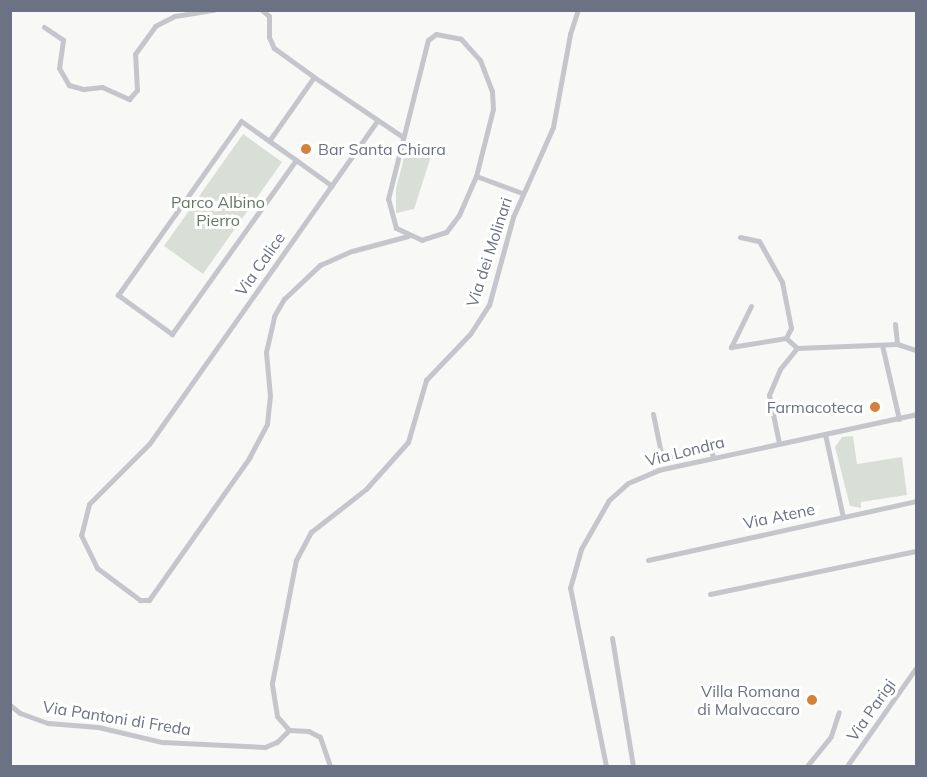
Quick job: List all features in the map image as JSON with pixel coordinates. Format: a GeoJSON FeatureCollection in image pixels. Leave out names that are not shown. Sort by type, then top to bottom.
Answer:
{"type":"FeatureCollection","features":[{"type":"Feature","properties":{"kind":"street"},"geometry":{"type":"LineString","coordinates":[[44,27],[63,40],[59,69],[69,84],[83,89],[102,87],[129,99],[137,90],[135,54],[155,26],[175,16],[214,10]]}},
{"type":"Feature","properties":{"kind":"street"},"geometry":{"type":"LineString","coordinates":[[262,10],[268,16],[269,37],[274,48],[403,137]]}},
{"type":"Feature","properties":{"kind":"street","name":"Via dei Molinari"},"geometry":{"type":"LineString","coordinates":[[289,730],[277,716],[272,683],[282,618],[303,543],[317,526],[366,489],[408,442],[426,380],[470,334],[489,305],[522,193],[556,117],[570,34],[578,10]]}},
{"type":"Feature","properties":{"kind":"street"},"geometry":{"type":"LineString","coordinates":[[436,34],[460,39],[480,60],[492,91],[490,128],[476,176],[459,215],[446,232],[430,239],[408,236],[396,228],[388,207],[428,40],[436,34]]}},
{"type":"Feature","properties":{"kind":"street"},"geometry":{"type":"LineString","coordinates":[[269,141],[314,77]]}},
{"type":"Feature","properties":{"kind":"street"},"geometry":{"type":"LineString","coordinates":[[296,160],[172,334],[118,295],[241,121],[296,160],[332,186]]}},
{"type":"Feature","properties":{"kind":"street","name":"Via Calice"},"geometry":{"type":"LineString","coordinates":[[377,121],[164,422],[139,455],[96,494],[82,526],[84,547],[92,563],[144,601],[154,593],[249,458],[267,424],[270,396],[266,352],[274,316],[284,299],[320,265],[352,251],[408,236]]}},
{"type":"Feature","properties":{"kind":"street"},"geometry":{"type":"LineString","coordinates":[[476,176],[522,193]]}},
{"type":"Feature","properties":{"kind":"street"},"geometry":{"type":"LineString","coordinates":[[740,237],[759,241],[782,282],[791,328],[786,338]]}},
{"type":"Feature","properties":{"kind":"street"},"geometry":{"type":"LineString","coordinates":[[751,306],[731,347],[786,338]]}},
{"type":"Feature","properties":{"kind":"street"},"geometry":{"type":"LineString","coordinates":[[895,324],[897,344]]}},
{"type":"Feature","properties":{"kind":"street"},"geometry":{"type":"LineString","coordinates":[[786,338],[797,348],[897,344],[916,350]]}},
{"type":"Feature","properties":{"kind":"street"},"geometry":{"type":"LineString","coordinates":[[882,345],[898,419]]}},
{"type":"Feature","properties":{"kind":"street"},"geometry":{"type":"LineString","coordinates":[[779,444],[769,395],[780,369],[797,348]]}},
{"type":"Feature","properties":{"kind":"street"},"geometry":{"type":"LineString","coordinates":[[653,414],[662,458],[711,450],[713,457]]}},
{"type":"Feature","properties":{"kind":"street","name":"Via Londra"},"geometry":{"type":"LineString","coordinates":[[606,766],[572,598],[572,570],[590,530],[619,490],[658,470],[916,416]]}},
{"type":"Feature","properties":{"kind":"street"},"geometry":{"type":"LineString","coordinates":[[825,434],[843,517]]}},
{"type":"Feature","properties":{"kind":"street","name":"Via Atene"},"geometry":{"type":"LineString","coordinates":[[648,561],[916,501]]}},
{"type":"Feature","properties":{"kind":"street"},"geometry":{"type":"LineString","coordinates":[[710,594],[916,551]]}},
{"type":"Feature","properties":{"kind":"street"},"geometry":{"type":"LineString","coordinates":[[612,638],[633,766]]}},
{"type":"Feature","properties":{"kind":"street","name":"Via Parigi"},"geometry":{"type":"LineString","coordinates":[[847,766],[916,668]]}},
{"type":"Feature","properties":{"kind":"street","name":"Via Pantoni di Freda"},"geometry":{"type":"LineString","coordinates":[[10,705],[20,713],[48,723],[98,727],[162,742],[265,747],[277,742],[289,730]]}},
{"type":"Feature","properties":{"kind":"street"},"geometry":{"type":"LineString","coordinates":[[807,766],[831,736],[840,712]]}},
{"type":"Feature","properties":{"kind":"street"},"geometry":{"type":"LineString","coordinates":[[289,730],[308,731],[320,737],[330,766]]}},
{"type":"Feature","properties":{"kind":"green space","name":"Parco Albino Pierro"},"geometry":{"type":"Polygon","coordinates":[[[243,134],[282,162],[203,274],[164,246],[243,134]]]}},
{"type":"Feature","properties":{"kind":"green space"},"geometry":{"type":"Polygon","coordinates":[[[408,142],[425,148],[435,144],[414,209],[396,213],[396,189],[408,142]]]}},
{"type":"Feature","properties":{"kind":"green space"},"geometry":{"type":"Polygon","coordinates":[[[853,436],[857,464],[902,457],[907,495],[861,502],[861,508],[850,506],[835,447],[842,437],[853,436]]]}},
{"type":"Feature","properties":{"kind":"place","name":"Bar Santa Chiara"},"geometry":{"type":"Point","coordinates":[306,149]}},
{"type":"Feature","properties":{"kind":"place","name":"Farmacoteca"},"geometry":{"type":"Point","coordinates":[875,407]}},
{"type":"Feature","properties":{"kind":"place","name":"Villa Romana di Malvaccaro"},"geometry":{"type":"Point","coordinates":[812,700]}}]}
